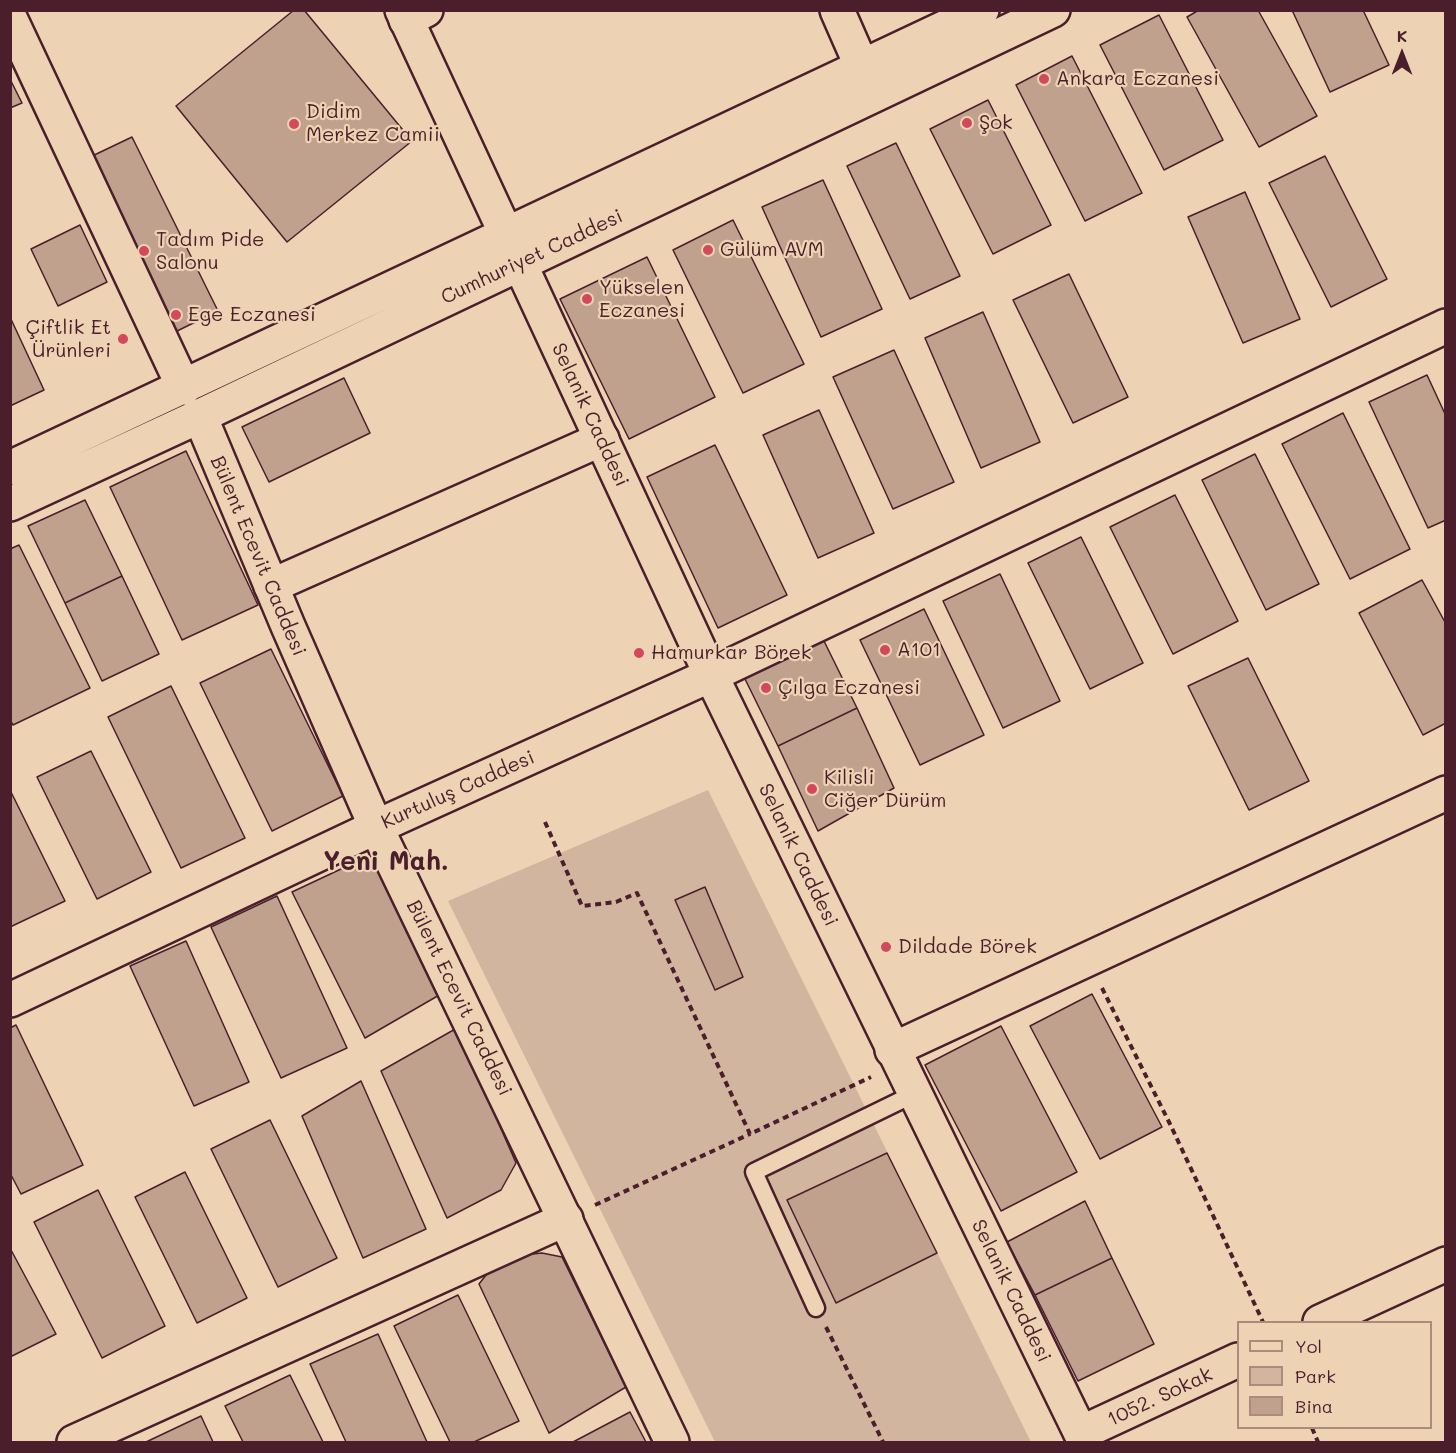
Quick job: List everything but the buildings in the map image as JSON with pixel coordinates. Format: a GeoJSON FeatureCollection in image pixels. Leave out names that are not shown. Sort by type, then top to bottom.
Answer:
{"type":"FeatureCollection","features":[{"type":"Feature","properties":{"kind":"street"},"geometry":{"type":"LineString","coordinates":[[837,10],[862,67]]}},
{"type":"Feature","properties":{"kind":"street","name":"Cumhuriyet Caddesi"},"geometry":{"type":"LineString","coordinates":[[10,504],[200,416],[862,67],[982,10]]}},
{"type":"Feature","properties":{"kind":"street","name":"Cumhuriyet Caddesi"},"geometry":{"type":"LineString","coordinates":[[10,468],[184,388],[513,249],[1053,10]]}},
{"type":"Feature","properties":{"kind":"street","name":"Selanik Caddesi"},"geometry":{"type":"LineString","coordinates":[[412,14],[513,249],[711,675],[895,1057],[1083,1438]]}},
{"type":"Feature","properties":{"kind":"street"},"geometry":{"type":"LineString","coordinates":[[10,18],[184,388]]}},
{"type":"Feature","properties":{"kind":"street","name":"Kurtuluş Caddesi"},"geometry":{"type":"LineString","coordinates":[[10,1000],[376,827],[711,675],[1446,326]]}},
{"type":"Feature","properties":{"kind":"street","name":"Bülent Ecevit Caddesi"},"geometry":{"type":"LineString","coordinates":[[200,416],[376,827],[672,1443]]}},
{"type":"Feature","properties":{"kind":"street"},"geometry":{"type":"LineString","coordinates":[[271,586],[602,440]]}},
{"type":"Feature","properties":{"kind":"street"},"geometry":{"type":"LineString","coordinates":[[895,1057],[1087,959],[1446,793]]}},
{"type":"Feature","properties":{"kind":"street"},"geometry":{"type":"LineString","coordinates":[[74,1443],[566,1219]]}},
{"type":"Feature","properties":{"kind":"street"},"geometry":{"type":"LineString","coordinates":[[1324,1321],[1446,1264]]}},
{"type":"Feature","properties":{"kind":"street","name":"1052. Sokak"},"geometry":{"type":"LineString","coordinates":[[1083,1438],[1237,1361]]}},
{"type":"Feature","properties":{"kind":"lane"},"geometry":{"type":"LineString","coordinates":[[816,1308],[753,1172],[914,1094]]}},
{"type":"Feature","properties":{"kind":"path"},"geometry":{"type":"LineString","coordinates":[[545,822],[582,906],[616,902],[638,893],[750,1134]]}},
{"type":"Feature","properties":{"kind":"path"},"geometry":{"type":"LineString","coordinates":[[1087,959],[1170,1124],[1262,1321]]}},
{"type":"Feature","properties":{"kind":"path"},"geometry":{"type":"LineString","coordinates":[[566,1219],[750,1134],[895,1057]]}},
{"type":"Feature","properties":{"kind":"path"},"geometry":{"type":"LineString","coordinates":[[816,1308],[883,1443]]}},
{"type":"Feature","properties":{"kind":"path"},"geometry":{"type":"LineString","coordinates":[[1312,1429],[1318,1443]]}},
{"type":"Feature","properties":{"kind":"green space"},"geometry":{"type":"Polygon","coordinates":[[[708,790],[1031,1442],[715,1442],[448,901],[708,790]]]}},
{"type":"Feature","properties":{"kind":"place","name":"Ankara Eczanesi"},"geometry":{"type":"Point","coordinates":[1044,79]}},
{"type":"Feature","properties":{"kind":"place","name":"Şok"},"geometry":{"type":"Point","coordinates":[967,123]}},
{"type":"Feature","properties":{"kind":"place","name":"Didim Merkez Camii"},"geometry":{"type":"Point","coordinates":[294,124]}},
{"type":"Feature","properties":{"kind":"place","name":"Gülüm AVM"},"geometry":{"type":"Point","coordinates":[708,250]}},
{"type":"Feature","properties":{"kind":"place","name":"Tadım Pide Salonu"},"geometry":{"type":"Point","coordinates":[144,251]}},
{"type":"Feature","properties":{"kind":"place","name":"Yükselen Eczanesi"},"geometry":{"type":"Point","coordinates":[587,299]}},
{"type":"Feature","properties":{"kind":"place","name":"Ege Eczanesi"},"geometry":{"type":"Point","coordinates":[176,315]}},
{"type":"Feature","properties":{"kind":"place","name":"Çiftlik Et Ürünleri"},"geometry":{"type":"Point","coordinates":[123,339]}},
{"type":"Feature","properties":{"kind":"place","name":"A101"},"geometry":{"type":"Point","coordinates":[885,650]}},
{"type":"Feature","properties":{"kind":"place","name":"Hamurkar Börek"},"geometry":{"type":"Point","coordinates":[639,653]}},
{"type":"Feature","properties":{"kind":"place","name":"Çılga Eczanesi"},"geometry":{"type":"Point","coordinates":[766,688]}},
{"type":"Feature","properties":{"kind":"place","name":"Kilisli Ciğer Dürüm"},"geometry":{"type":"Point","coordinates":[812,789]}},
{"type":"Feature","properties":{"kind":"place","name":"Dildade Börek"},"geometry":{"type":"Point","coordinates":[886,947]}},
{"type":"Feature","properties":{"kind":"district","name":"Yeni Mah."},"geometry":{"type":"Point","coordinates":[386,862]}}]}
